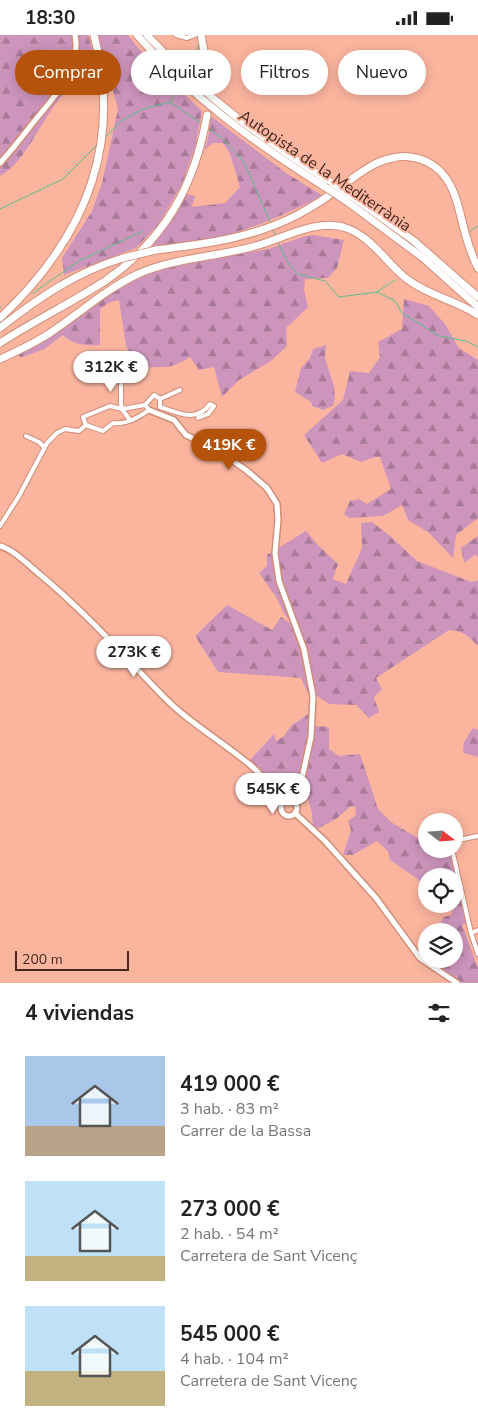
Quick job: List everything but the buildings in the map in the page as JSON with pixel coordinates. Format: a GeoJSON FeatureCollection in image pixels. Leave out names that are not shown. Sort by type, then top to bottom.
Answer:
{"type":"FeatureCollection","features":[{"type":"Feature","properties":{"kind":"highway"},"geometry":{"type":"LineString","coordinates":[[0,318],[33,283],[57,253],[76,220],[91,184],[100,147],[103,118],[102,79],[94,35]]}},
{"type":"Feature","properties":{"kind":"highway","name":"Autopista de la Mediterrània"},"geometry":{"type":"LineString","coordinates":[[137,35],[167,68],[220,116],[258,144],[324,187],[348,197],[414,241],[478,297]]}},
{"type":"Feature","properties":{"kind":"highway","name":"Autopista de la Mediterrània"},"geometry":{"type":"LineString","coordinates":[[147,35],[188,77],[232,115],[270,143],[332,183],[422,257],[478,307]]}},
{"type":"Feature","properties":{"kind":"highway"},"geometry":{"type":"LineString","coordinates":[[201,35],[204,50]]}},
{"type":"Feature","properties":{"kind":"highway"},"geometry":{"type":"LineString","coordinates":[[0,343],[104,281],[127,264],[148,244],[167,220],[186,188],[200,152],[207,115]]}},
{"type":"Feature","properties":{"kind":"highway"},"geometry":{"type":"LineString","coordinates":[[0,329],[38,299],[63,283],[89,270],[123,258],[156,250],[225,241],[269,228],[313,206],[376,163],[393,158],[404,157],[426,162],[447,179],[454,194],[466,236],[478,268]]}},
{"type":"Feature","properties":{"kind":"highway"},"geometry":{"type":"LineString","coordinates":[[0,359],[48,335],[110,289],[144,272],[180,261],[247,248],[307,229],[323,226],[342,227],[359,234],[398,271],[426,293],[467,308],[478,315]]}},
{"type":"Feature","properties":{"kind":"street"},"geometry":{"type":"LineString","coordinates":[[176,35],[187,38],[195,35]]}},
{"type":"Feature","properties":{"kind":"street"},"geometry":{"type":"LineString","coordinates":[[0,163],[63,85],[71,71],[75,58],[76,36]]}},
{"type":"Feature","properties":{"kind":"street"},"geometry":{"type":"LineString","coordinates":[[121,375],[121,404],[122,409],[130,420]]}},
{"type":"Feature","properties":{"kind":"street"},"geometry":{"type":"LineString","coordinates":[[160,399],[180,390]]}},
{"type":"Feature","properties":{"kind":"street"},"geometry":{"type":"LineString","coordinates":[[149,410],[138,418],[119,424],[112,423],[102,431],[86,425],[83,417],[110,406],[122,409],[145,405],[154,395],[160,399]]}},
{"type":"Feature","properties":{"kind":"street"},"geometry":{"type":"LineString","coordinates":[[160,399],[160,407],[186,415],[198,415],[204,413],[210,404],[214,406],[208,414],[198,418]]}},
{"type":"Feature","properties":{"kind":"street"},"geometry":{"type":"LineString","coordinates":[[145,405],[149,410],[174,420],[186,435],[217,450],[267,488],[277,504],[278,520],[275,553],[279,581],[304,649],[313,696],[311,737],[302,778],[291,800],[284,802],[282,807]]}},
{"type":"Feature","properties":{"kind":"street"},"geometry":{"type":"LineString","coordinates":[[0,526],[26,484],[44,447],[58,433],[65,429],[79,431],[86,425]]}},
{"type":"Feature","properties":{"kind":"street"},"geometry":{"type":"LineString","coordinates":[[26,435],[40,442],[44,447]]}},
{"type":"Feature","properties":{"kind":"street"},"geometry":{"type":"LineString","coordinates":[[0,546],[11,551],[43,577],[93,622],[178,711],[252,766],[278,794],[291,800],[297,807],[295,813]]}},
{"type":"Feature","properties":{"kind":"street"},"geometry":{"type":"LineString","coordinates":[[278,794],[283,812],[286,815],[295,813]]}},
{"type":"Feature","properties":{"kind":"street"},"geometry":{"type":"LineString","coordinates":[[295,813],[325,841],[376,898],[420,958],[457,983]]}},
{"type":"Feature","properties":{"kind":"street"},"geometry":{"type":"LineString","coordinates":[[463,839],[478,836]]}},
{"type":"Feature","properties":{"kind":"street"},"geometry":{"type":"LineString","coordinates":[[454,858],[470,933],[478,955]]}},
{"type":"Feature","properties":{"kind":"street"},"geometry":{"type":"LineString","coordinates":[[470,933],[478,930]]}},
{"type":"Feature","properties":{"kind":"green space"},"geometry":{"type":"Polygon","coordinates":[[[0,35],[88,35],[93,50],[15,50],[15,95],[63,95],[26,150],[10,169],[0,176],[0,35]]]}},
{"type":"Feature","properties":{"kind":"green space"},"geometry":{"type":"Polygon","coordinates":[[[97,35],[128,35],[140,50],[131,50],[131,95],[185,95],[202,111],[195,147],[182,184],[159,224],[136,248],[64,275],[62,258],[92,211],[102,183],[118,109],[114,95],[121,95],[121,50],[101,50],[97,35]]]}},
{"type":"Feature","properties":{"kind":"green space"},"geometry":{"type":"Polygon","coordinates":[[[211,116],[286,173],[323,196],[261,224],[220,237],[175,245],[151,246],[175,216],[186,194],[195,196],[192,207],[225,203],[240,187],[230,154],[223,143],[213,143],[204,150],[208,139],[211,116]]]}},
{"type":"Feature","properties":{"kind":"green space"},"geometry":{"type":"Polygon","coordinates":[[[313,235],[344,240],[337,268],[328,278],[305,279],[304,290],[308,307],[286,328],[287,346],[271,361],[239,380],[222,397],[214,367],[199,370],[190,357],[171,366],[138,367],[126,346],[119,300],[108,303],[100,309],[100,345],[80,344],[71,341],[63,335],[44,349],[20,358],[18,354],[46,340],[107,294],[148,274],[186,262],[268,249],[313,235]]]}},
{"type":"Feature","properties":{"kind":"green space"},"geometry":{"type":"Polygon","coordinates":[[[404,299],[429,306],[445,324],[459,348],[478,360],[478,518],[456,535],[453,558],[428,532],[408,520],[402,505],[383,516],[349,518],[344,514],[350,501],[359,499],[367,504],[391,489],[380,457],[361,462],[342,454],[322,463],[304,435],[343,400],[350,371],[369,373],[380,357],[378,342],[402,329],[404,299]]]}},
{"type":"Feature","properties":{"kind":"green space"},"geometry":{"type":"Polygon","coordinates":[[[326,345],[325,358],[334,386],[335,398],[333,406],[323,410],[312,406],[311,402],[295,392],[301,368],[310,358],[313,349],[326,345]]]}},
{"type":"Feature","properties":{"kind":"green space"},"geometry":{"type":"Polygon","coordinates":[[[372,522],[417,561],[472,582],[478,580],[478,646],[465,635],[449,630],[376,678],[382,689],[374,697],[379,712],[369,718],[356,705],[329,704],[319,697],[308,693],[301,678],[218,672],[195,636],[227,605],[272,630],[281,617],[293,625],[259,573],[267,566],[267,555],[306,531],[338,564],[333,579],[346,584],[362,548],[361,523],[372,522]]]}},
{"type":"Feature","properties":{"kind":"green space"},"geometry":{"type":"Polygon","coordinates":[[[478,536],[478,557],[475,555],[464,563],[461,548],[478,536]]]}},
{"type":"Feature","properties":{"kind":"green space"},"geometry":{"type":"Polygon","coordinates":[[[308,714],[316,726],[329,727],[329,749],[339,756],[360,754],[378,809],[391,822],[418,838],[418,858],[452,858],[455,868],[418,868],[418,879],[390,860],[388,851],[377,841],[353,855],[343,855],[351,830],[348,821],[356,815],[355,806],[350,807],[336,819],[317,829],[313,826],[312,813],[304,786],[286,795],[250,760],[274,734],[276,741],[284,736],[291,726],[308,714]]]}},
{"type":"Feature","properties":{"kind":"green space"},"geometry":{"type":"Polygon","coordinates":[[[473,728],[478,730],[478,757],[463,753],[464,742],[473,728]]]}},
{"type":"Feature","properties":{"kind":"green space"},"geometry":{"type":"Polygon","coordinates":[[[463,902],[468,923],[463,925],[463,923],[440,923],[444,917],[452,913],[463,913],[463,902]]]}},
{"type":"Feature","properties":{"kind":"green space"},"geometry":{"type":"Polygon","coordinates":[[[463,928],[478,968],[478,983],[462,983],[442,968],[463,968],[463,928]]]}},
{"type":"Feature","properties":{"kind":"waterway"},"geometry":{"type":"LineString","coordinates":[[197,50],[199,43]]}},
{"type":"Feature","properties":{"kind":"waterway"},"geometry":{"type":"LineString","coordinates":[[104,139],[121,121],[143,109],[170,102],[174,95]]}},
{"type":"Feature","properties":{"kind":"waterway"},"geometry":{"type":"LineString","coordinates":[[170,102],[202,124]]}},
{"type":"Feature","properties":{"kind":"waterway"},"geometry":{"type":"LineString","coordinates":[[207,128],[223,139],[244,162],[270,222]]}},
{"type":"Feature","properties":{"kind":"waterway"},"geometry":{"type":"LineString","coordinates":[[0,209],[63,179],[97,145]]}},
{"type":"Feature","properties":{"kind":"waterway"},"geometry":{"type":"LineString","coordinates":[[470,231],[478,226]]}},
{"type":"Feature","properties":{"kind":"waterway"},"geometry":{"type":"LineString","coordinates":[[272,228],[276,236]]}},
{"type":"Feature","properties":{"kind":"waterway"},"geometry":{"type":"LineString","coordinates":[[33,293],[79,261],[143,231]]}},
{"type":"Feature","properties":{"kind":"waterway"},"geometry":{"type":"LineString","coordinates":[[278,242],[288,263],[298,274],[325,281],[339,297],[377,292],[395,301],[402,313],[439,336],[466,341],[478,347]]}},
{"type":"Feature","properties":{"kind":"waterway"},"geometry":{"type":"LineString","coordinates":[[377,292],[395,280]]}}]}
